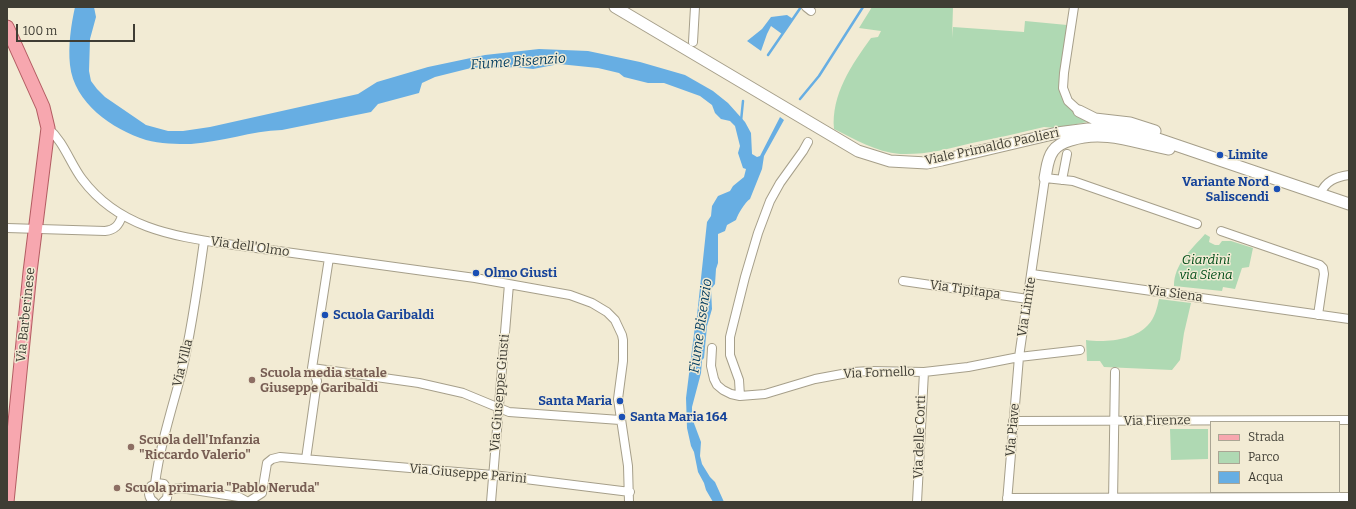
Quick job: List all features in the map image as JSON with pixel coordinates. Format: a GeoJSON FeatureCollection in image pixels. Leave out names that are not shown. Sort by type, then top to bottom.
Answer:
{"type":"FeatureCollection","features":[{"type":"Feature","properties":{"kind":"main road","name":"Viale Primaldo Paolieri"},"geometry":{"type":"LineString","coordinates":[[615,7],[858,151],[890,161],[926,163],[1057,133],[1096,128],[1137,133],[1349,204]]}},
{"type":"Feature","properties":{"kind":"main road","name":"Via dell'Olmo"},"geometry":{"type":"LineString","coordinates":[[7,27],[43,107],[48,128]]}},
{"type":"Feature","properties":{"kind":"main road"},"geometry":{"type":"LineString","coordinates":[[1080,111],[1095,119],[1136,125],[1171,137],[1190,151]]}},
{"type":"Feature","properties":{"kind":"main road","name":"Via Barberinese"},"geometry":{"type":"LineString","coordinates":[[7,502],[35,230],[48,128]]}},
{"type":"Feature","properties":{"kind":"main road"},"geometry":{"type":"LineString","coordinates":[[1045,178],[1049,159],[1054,149],[1068,141],[1083,137],[1110,136],[1172,150],[1190,151]]}},
{"type":"Feature","properties":{"kind":"street"},"geometry":{"type":"LineString","coordinates":[[693,42],[695,7]]}},
{"type":"Feature","properties":{"kind":"street"},"geometry":{"type":"LineString","coordinates":[[1074,7],[1063,88],[1068,101],[1080,111]]}},
{"type":"Feature","properties":{"kind":"street"},"geometry":{"type":"LineString","coordinates":[[7,44],[24,64]]}},
{"type":"Feature","properties":{"kind":"street","name":"Via dell'Olmo"},"geometry":{"type":"LineString","coordinates":[[48,128],[60,142],[74,167],[99,199],[122,216],[157,230],[204,241],[510,284],[580,298],[592,302],[602,308],[615,320],[624,340],[618,394],[620,420],[628,466],[630,492],[629,502]]}},
{"type":"Feature","properties":{"kind":"street"},"geometry":{"type":"LineString","coordinates":[[712,348],[711,366],[714,379],[723,390],[740,396],[739,380],[730,356],[730,337],[745,277],[770,201],[780,183],[808,142]]}},
{"type":"Feature","properties":{"kind":"street"},"geometry":{"type":"LineString","coordinates":[[1062,180],[1067,154]]}},
{"type":"Feature","properties":{"kind":"street"},"geometry":{"type":"LineString","coordinates":[[1320,194],[1323,187],[1328,182],[1340,176],[1349,175]]}},
{"type":"Feature","properties":{"kind":"street"},"geometry":{"type":"LineString","coordinates":[[1045,178],[1073,181],[1197,224]]}},
{"type":"Feature","properties":{"kind":"street","name":"Via Limite"},"geometry":{"type":"LineString","coordinates":[[1019,357],[1045,178]]}},
{"type":"Feature","properties":{"kind":"street"},"geometry":{"type":"LineString","coordinates":[[7,228],[109,231],[117,226],[122,216]]}},
{"type":"Feature","properties":{"kind":"street"},"geometry":{"type":"LineString","coordinates":[[1221,231],[1320,265],[1323,268],[1324,274],[1318,315]]}},
{"type":"Feature","properties":{"kind":"street","name":"Via Villa"},"geometry":{"type":"LineString","coordinates":[[154,502],[149,493],[151,486],[155,484],[164,434],[190,336],[204,241]]}},
{"type":"Feature","properties":{"kind":"street"},"geometry":{"type":"LineString","coordinates":[[306,460],[317,381],[312,368],[329,258]]}},
{"type":"Feature","properties":{"kind":"street","name":"Via Siena"},"geometry":{"type":"LineString","coordinates":[[1032,274],[1349,319]]}},
{"type":"Feature","properties":{"kind":"street","name":"Via Tipitapa"},"geometry":{"type":"LineString","coordinates":[[903,281],[1028,299]]}},
{"type":"Feature","properties":{"kind":"street","name":"Via Giuseppe Giusti"},"geometry":{"type":"LineString","coordinates":[[491,502],[510,284]]}},
{"type":"Feature","properties":{"kind":"street"},"geometry":{"type":"LineString","coordinates":[[924,372],[968,367],[1019,357],[1080,350]]}},
{"type":"Feature","properties":{"kind":"street","name":"Via Piave"},"geometry":{"type":"LineString","coordinates":[[1007,500],[1019,357]]}},
{"type":"Feature","properties":{"kind":"street"},"geometry":{"type":"LineString","coordinates":[[312,368],[419,383],[463,393],[509,412],[620,420]]}},
{"type":"Feature","properties":{"kind":"street","name":"Via Fornello"},"geometry":{"type":"LineString","coordinates":[[740,396],[765,394],[815,379],[853,372],[924,372]]}},
{"type":"Feature","properties":{"kind":"street","name":"Via delle Corti"},"geometry":{"type":"LineString","coordinates":[[917,502],[924,372]]}},
{"type":"Feature","properties":{"kind":"street"},"geometry":{"type":"LineString","coordinates":[[1113,500],[1114,372]]}},
{"type":"Feature","properties":{"kind":"street","name":"Via Firenze"},"geometry":{"type":"LineString","coordinates":[[1013,421],[1349,420]]}},
{"type":"Feature","properties":{"kind":"street","name":"Via Giuseppe Parini"},"geometry":{"type":"LineString","coordinates":[[248,502],[262,493],[266,466],[269,461],[280,457],[493,475],[630,492]]}},
{"type":"Feature","properties":{"kind":"street"},"geometry":{"type":"LineString","coordinates":[[155,484],[164,484],[168,490],[167,498],[163,502]]}},
{"type":"Feature","properties":{"kind":"street"},"geometry":{"type":"LineString","coordinates":[[168,490],[181,488],[239,497],[248,502]]}},
{"type":"Feature","properties":{"kind":"street"},"geometry":{"type":"LineString","coordinates":[[1007,500],[1349,497]]}},
{"type":"Feature","properties":{"kind":"green space"},"geometry":{"type":"Polygon","coordinates":[[[872,7],[953,7],[952,38],[953,27],[1024,32],[1025,21],[1067,25],[1062,89],[1087,122],[1056,128],[1044,127],[927,153],[909,154],[882,151],[857,141],[834,129],[836,104],[844,80],[871,38],[878,37],[881,31],[859,28],[872,7]]]}},
{"type":"Feature","properties":{"kind":"green space","name":"Giardini via Siena"},"geometry":{"type":"Polygon","coordinates":[[[1205,234],[1210,237],[1209,242],[1215,245],[1219,245],[1222,241],[1231,241],[1253,248],[1249,267],[1242,268],[1235,289],[1223,287],[1222,291],[1174,286],[1180,264],[1205,234]]]}},
{"type":"Feature","properties":{"kind":"green space"},"geometry":{"type":"Polygon","coordinates":[[[1159,299],[1191,303],[1180,360],[1172,370],[1104,367],[1100,361],[1087,361],[1086,340],[1111,341],[1136,334],[1152,319],[1159,299]]]}},
{"type":"Feature","properties":{"kind":"green space"},"geometry":{"type":"Polygon","coordinates":[[[1170,429],[1208,429],[1208,459],[1171,460],[1170,429]]]}},
{"type":"Feature","properties":{"kind":"water","name":"Fiume Bisenzio"},"geometry":{"type":"Polygon","coordinates":[[[75,7],[94,7],[96,17],[90,39],[89,71],[91,81],[97,89],[105,97],[146,125],[168,131],[183,131],[210,127],[358,94],[377,82],[428,67],[485,55],[539,49],[588,51],[640,62],[685,75],[713,91],[728,103],[745,122],[751,133],[752,154],[757,157],[760,156],[780,117],[784,120],[764,156],[762,169],[750,199],[742,208],[736,220],[727,225],[725,231],[718,234],[718,263],[715,284],[711,289],[712,309],[707,326],[701,373],[692,407],[692,418],[701,442],[700,456],[702,464],[715,482],[724,502],[713,502],[698,472],[687,428],[686,398],[696,325],[707,222],[711,216],[712,206],[718,196],[730,191],[733,186],[744,177],[746,169],[743,168],[738,153],[740,146],[735,126],[730,121],[721,119],[715,113],[712,105],[700,96],[664,83],[648,83],[624,77],[619,73],[598,68],[559,64],[533,69],[516,67],[484,67],[471,68],[435,77],[422,83],[419,93],[378,104],[371,112],[282,130],[259,132],[203,143],[168,144],[146,140],[120,129],[97,113],[87,103],[73,79],[69,58],[70,36],[75,7]]]}},
{"type":"Feature","properties":{"kind":"water"},"geometry":{"type":"Polygon","coordinates":[[[787,15],[793,19],[782,34],[771,26],[761,51],[747,41],[762,29],[771,17],[787,15]]]}},
{"type":"Feature","properties":{"kind":"waterway"},"geometry":{"type":"LineString","coordinates":[[768,55],[801,7]]}},
{"type":"Feature","properties":{"kind":"waterway"},"geometry":{"type":"LineString","coordinates":[[800,99],[819,76],[863,7]]}},
{"type":"Feature","properties":{"kind":"waterway"},"geometry":{"type":"LineString","coordinates":[[741,121],[743,101]]}},
{"type":"Feature","properties":{"kind":"place","name":"Limite"},"geometry":{"type":"Point","coordinates":[1220,155]}},
{"type":"Feature","properties":{"kind":"place","name":"Variante Nord Saliscendi"},"geometry":{"type":"Point","coordinates":[1277,189]}},
{"type":"Feature","properties":{"kind":"place","name":"Olmo Giusti"},"geometry":{"type":"Point","coordinates":[476,273]}},
{"type":"Feature","properties":{"kind":"place","name":"Scuola Garibaldi"},"geometry":{"type":"Point","coordinates":[325,315]}},
{"type":"Feature","properties":{"kind":"place","name":"Scuola media statale Giuseppe Garibaldi"},"geometry":{"type":"Point","coordinates":[252,380]}},
{"type":"Feature","properties":{"kind":"place","name":"Santa Maria"},"geometry":{"type":"Point","coordinates":[620,401]}},
{"type":"Feature","properties":{"kind":"place","name":"Santa Maria 164"},"geometry":{"type":"Point","coordinates":[622,417]}},
{"type":"Feature","properties":{"kind":"place","name":"Scuola dell'Infanzia \"Riccardo Valerio\""},"geometry":{"type":"Point","coordinates":[131,447]}},
{"type":"Feature","properties":{"kind":"place","name":"Scuola primaria \"Pablo Neruda\""},"geometry":{"type":"Point","coordinates":[117,488]}}]}
